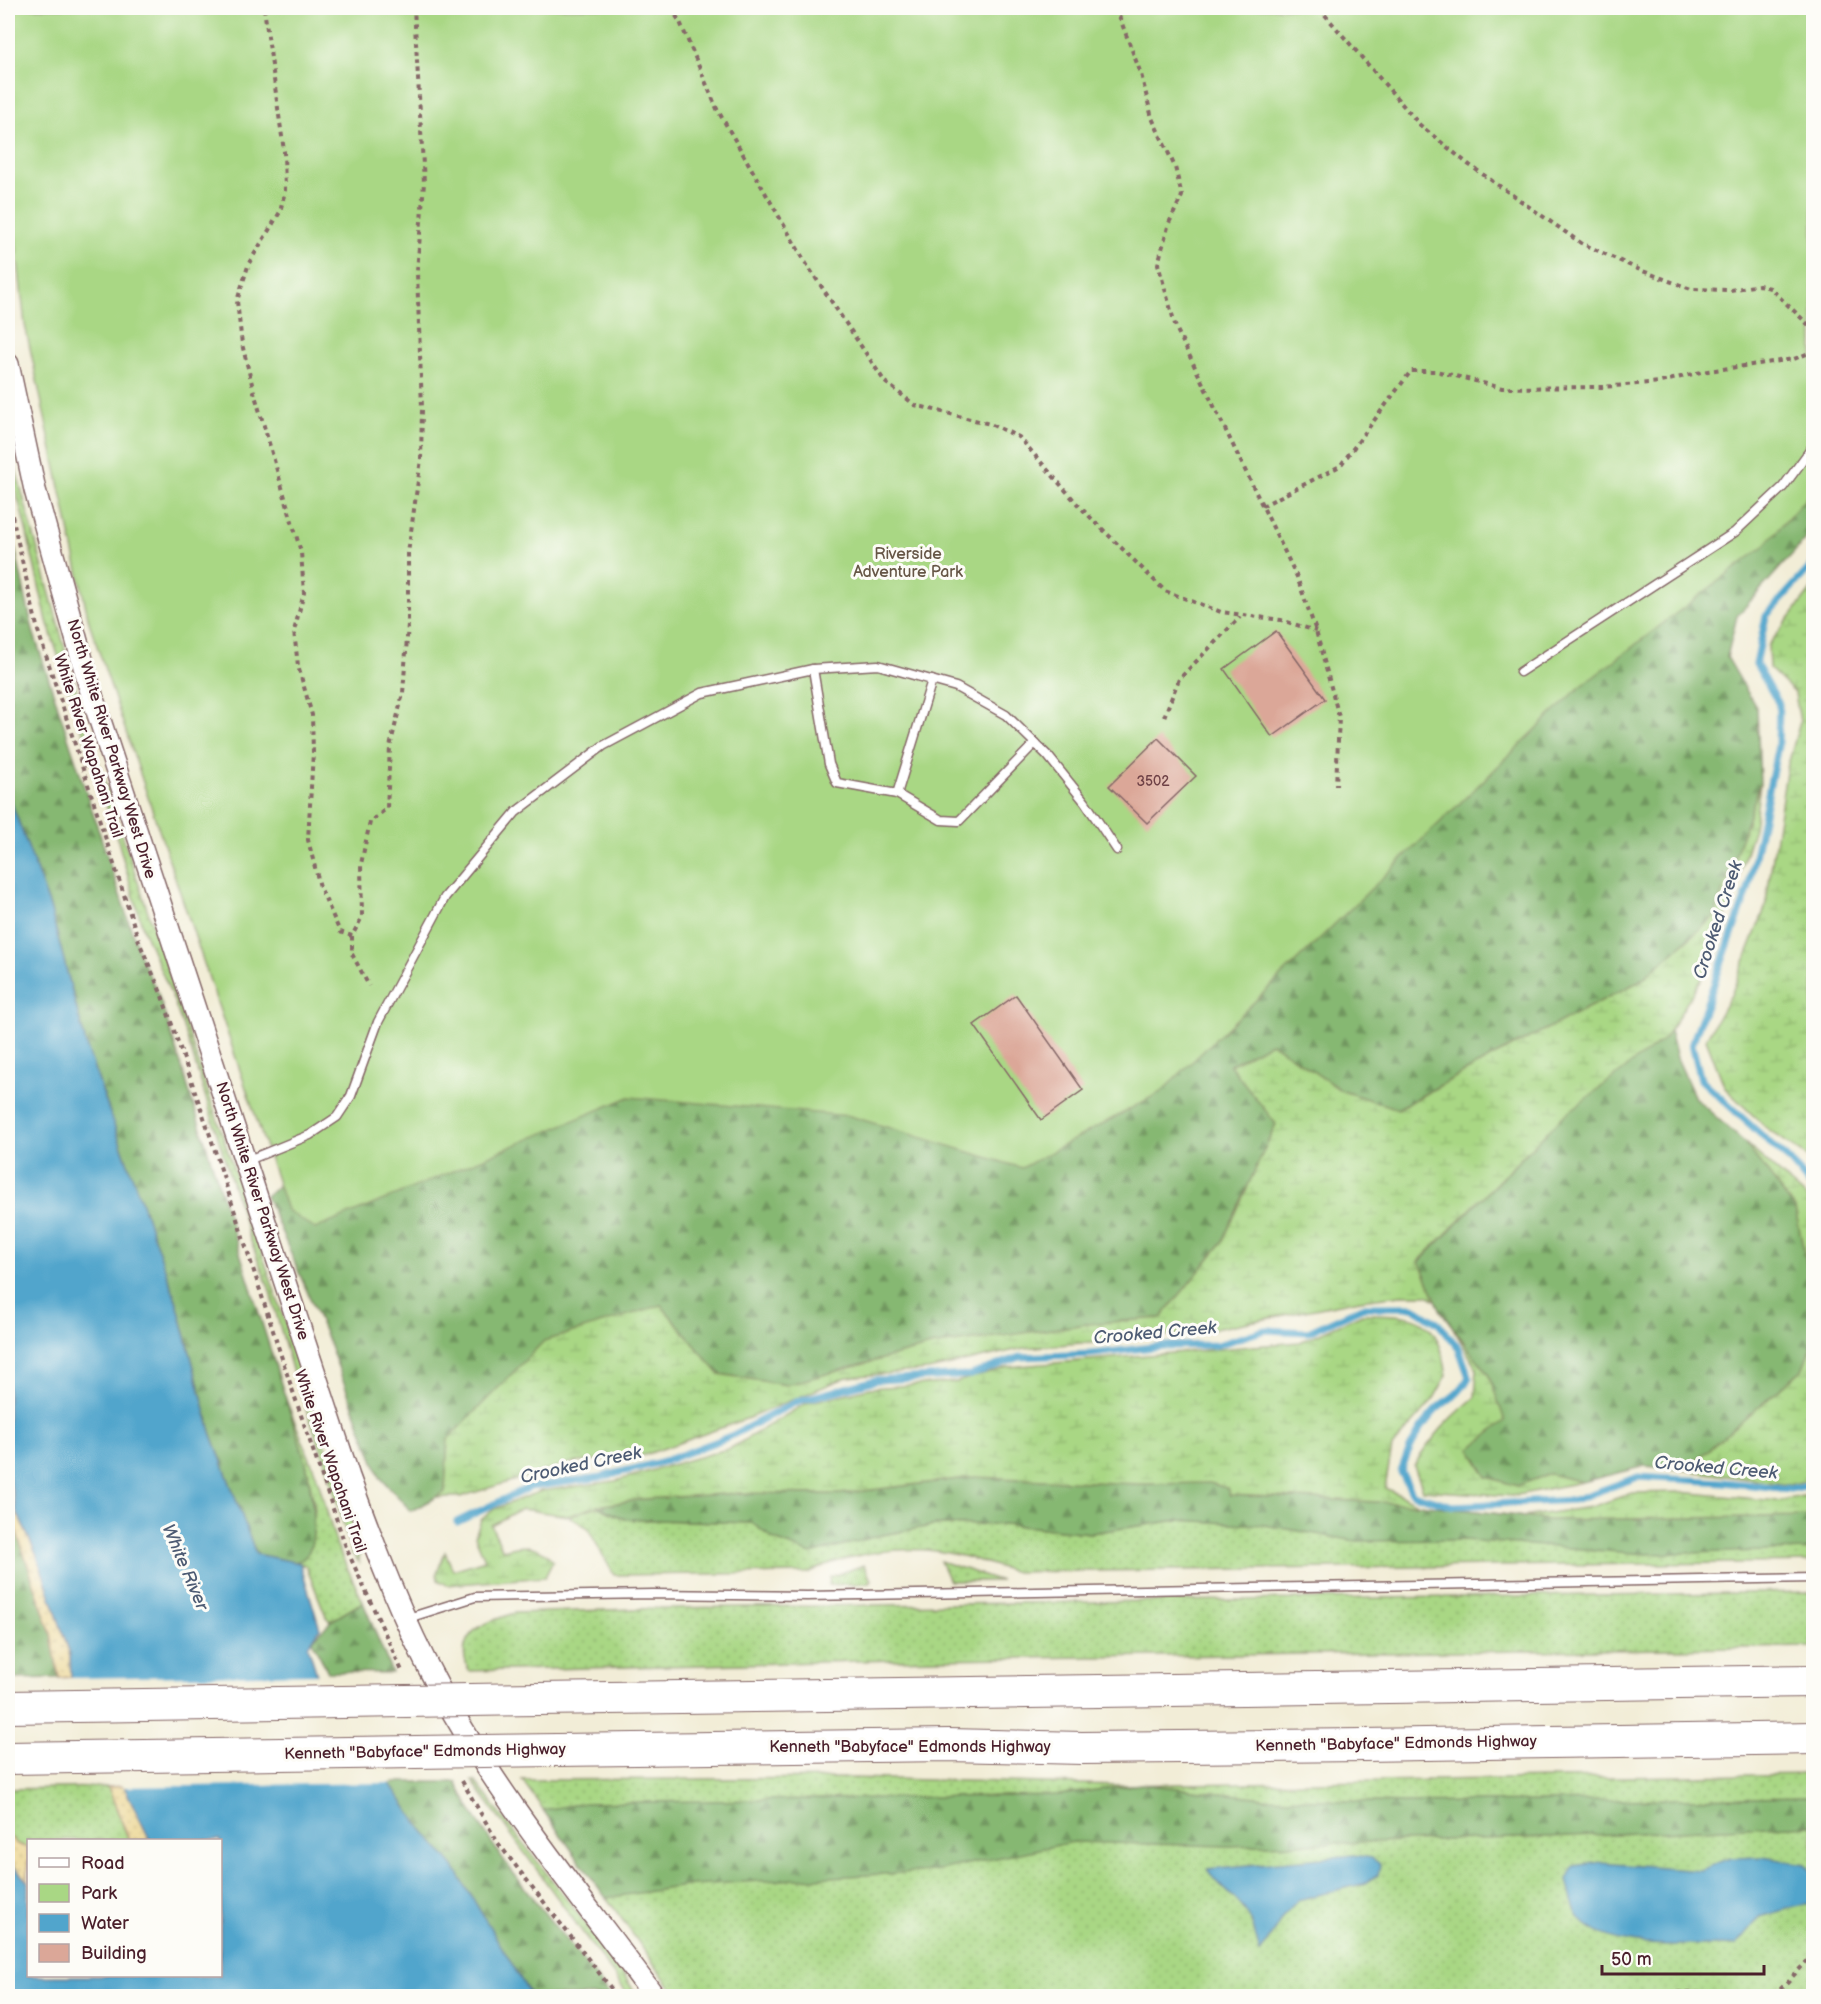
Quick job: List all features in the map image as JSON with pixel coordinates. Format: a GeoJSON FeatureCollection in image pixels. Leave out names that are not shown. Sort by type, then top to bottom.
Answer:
{"type":"FeatureCollection","features":[{"type":"Feature","properties":{"kind":"highway"},"geometry":{"type":"LineString","coordinates":[[8,1707],[1814,1681]]}},
{"type":"Feature","properties":{"kind":"highway","name":"Kenneth \"Babyface\" Edmonds Highway"},"geometry":{"type":"LineString","coordinates":[[8,1758],[949,1744],[1082,1748],[1814,1738]]}},
{"type":"Feature","properties":{"kind":"street","name":"North White River Parkway West Drive"},"geometry":{"type":"LineString","coordinates":[[8,363],[32,479],[82,665],[349,1477],[405,1619],[438,1686],[479,1755],[654,1996]]}},
{"type":"Feature","properties":{"kind":"lane"},"geometry":{"type":"LineString","coordinates":[[1520,672],[1735,532],[1783,487],[1814,445]]}},
{"type":"Feature","properties":{"kind":"lane"},"geometry":{"type":"LineString","coordinates":[[246,1161],[310,1135],[337,1117],[351,1096],[378,1022],[445,897],[516,812],[603,746],[702,693],[813,669],[879,665],[957,687],[1006,715],[1035,743],[1085,802],[1118,850]]}},
{"type":"Feature","properties":{"kind":"lane"},"geometry":{"type":"LineString","coordinates":[[813,669],[829,764],[837,783],[897,794],[940,820],[959,821],[1035,743]]}},
{"type":"Feature","properties":{"kind":"lane"},"geometry":{"type":"LineString","coordinates":[[897,794],[932,680]]}},
{"type":"Feature","properties":{"kind":"lane"},"geometry":{"type":"LineString","coordinates":[[405,1619],[475,1597],[652,1594],[807,1596],[1814,1578]]}},
{"type":"Feature","properties":{"kind":"path"},"geometry":{"type":"LineString","coordinates":[[264,8],[284,152],[285,191],[280,212],[249,263],[237,301],[242,344],[254,392],[301,552],[304,593],[294,631],[298,666],[312,715],[314,752],[308,840],[320,887],[340,932],[352,936]]}},
{"type":"Feature","properties":{"kind":"path"},"geometry":{"type":"LineString","coordinates":[[369,986],[352,954],[352,936],[362,917],[361,864],[370,822],[387,808],[390,747],[403,693],[408,624],[408,553],[421,459],[422,408],[417,272],[424,183],[414,8]]}},
{"type":"Feature","properties":{"kind":"path"},"geometry":{"type":"LineString","coordinates":[[671,8],[680,22],[717,110],[813,275],[885,382],[915,405],[990,424],[1019,437],[1080,507],[1165,591],[1241,616],[1281,620],[1316,631]]}},
{"type":"Feature","properties":{"kind":"path"},"geometry":{"type":"LineString","coordinates":[[1116,8],[1123,32],[1142,74],[1152,118],[1175,167],[1182,196],[1169,223],[1158,264],[1176,328],[1297,577],[1316,631],[1339,717],[1336,786]]}},
{"type":"Feature","properties":{"kind":"path"},"geometry":{"type":"LineString","coordinates":[[1319,8],[1420,125],[1468,164],[1581,243],[1640,270],[1691,289],[1730,290],[1759,285],[1770,288],[1814,330]]}},
{"type":"Feature","properties":{"kind":"path"},"geometry":{"type":"LineString","coordinates":[[1262,506],[1340,466],[1411,371],[1436,371],[1502,388],[1602,387],[1661,382],[1701,372],[1794,359],[1814,351]]}},
{"type":"Feature","properties":{"kind":"path","name":"White River Wapahani Trail"},"geometry":{"type":"LineString","coordinates":[[8,498],[38,631],[140,944],[161,993],[207,1126],[347,1550],[403,1673]]}},
{"type":"Feature","properties":{"kind":"path"},"geometry":{"type":"LineString","coordinates":[[1164,717],[1179,679],[1241,616]]}},
{"type":"Feature","properties":{"kind":"path"},"geometry":{"type":"LineString","coordinates":[[462,1781],[498,1843],[617,1996]]}},
{"type":"Feature","properties":{"kind":"path"},"geometry":{"type":"LineString","coordinates":[[1774,1996],[1814,1954]]}},
{"type":"Feature","properties":{"kind":"path"},"geometry":{"type":"LineString","coordinates":[[1633,1996],[1687,1992],[1736,1993],[1754,1996]]}},
{"type":"Feature","properties":{"kind":"green space","name":"Riverside Adventure Park"},"geometry":{"type":"Polygon","coordinates":[[[8,8],[1813,8],[1813,490],[1764,546],[1579,688],[1161,1092],[1022,1168],[850,1116],[629,1097],[315,1229],[287,1210],[89,622],[25,325],[8,171],[8,8]]]}},
{"type":"Feature","properties":{"kind":"green space"},"geometry":{"type":"Polygon","coordinates":[[[8,441],[87,729],[355,1532],[360,1548],[359,1562],[352,1554],[325,1460],[293,1373],[269,1288],[248,1234],[190,1047],[172,996],[143,929],[118,841],[47,621],[8,461],[8,441]]]}},
{"type":"Feature","properties":{"kind":"green space"},"geometry":{"type":"Polygon","coordinates":[[[1813,460],[1813,531],[1737,616],[1727,657],[1757,709],[1760,784],[1714,917],[1640,981],[1397,1109],[1342,1091],[1271,1043],[1230,1065],[1276,1124],[1222,1243],[1161,1318],[1088,1324],[931,1346],[786,1385],[719,1374],[661,1305],[448,1439],[445,1492],[411,1511],[380,1477],[325,1333],[266,1196],[306,1163],[1813,460]]]}},
{"type":"Feature","properties":{"kind":"green space"},"geometry":{"type":"Polygon","coordinates":[[[8,516],[33,631],[140,956],[158,994],[306,1463],[312,1503],[313,1536],[310,1549],[303,1559],[293,1562],[256,1554],[211,1432],[177,1303],[87,1048],[50,907],[8,793],[8,516]]]}},
{"type":"Feature","properties":{"kind":"green space"},"geometry":{"type":"Polygon","coordinates":[[[1813,587],[1814,777],[1811,847],[1814,880],[1813,1161],[1765,1127],[1725,1088],[1706,1039],[1731,995],[1765,908],[1786,772],[1800,722],[1795,693],[1769,668],[1768,646],[1813,587]]]}},
{"type":"Feature","properties":{"kind":"green space"},"geometry":{"type":"Polygon","coordinates":[[[1760,784],[1754,828],[1710,965],[1665,1038],[1562,1117],[1419,1261],[1436,1300],[1427,1295],[1401,1295],[1360,1300],[1194,1333],[1024,1348],[928,1370],[847,1377],[749,1418],[645,1455],[570,1463],[460,1497],[436,1497],[445,1492],[448,1439],[544,1341],[661,1305],[719,1374],[786,1385],[931,1346],[1088,1324],[1161,1318],[1222,1243],[1276,1124],[1230,1065],[1271,1043],[1342,1091],[1398,1109],[1494,1056],[1640,981],[1714,917],[1760,784]]]}},
{"type":"Feature","properties":{"kind":"green space"},"geometry":{"type":"Polygon","coordinates":[[[1670,1030],[1677,1058],[1695,1098],[1744,1142],[1795,1208],[1813,1294],[1813,1342],[1802,1370],[1685,1470],[1645,1466],[1582,1482],[1550,1474],[1517,1486],[1487,1477],[1470,1449],[1489,1376],[1441,1311],[1419,1262],[1562,1117],[1670,1030]]]}},
{"type":"Feature","properties":{"kind":"green space"},"geometry":{"type":"Polygon","coordinates":[[[1744,1142],[1813,1203],[1813,1294],[1795,1208],[1744,1142]]]}},
{"type":"Feature","properties":{"kind":"green space"},"geometry":{"type":"Polygon","coordinates":[[[1362,1314],[1398,1315],[1422,1322],[1437,1340],[1443,1355],[1447,1375],[1433,1400],[1392,1447],[1385,1488],[1419,1504],[1230,1495],[1227,1488],[1210,1483],[1140,1484],[974,1477],[839,1494],[738,1493],[643,1499],[597,1506],[568,1516],[521,1509],[491,1525],[503,1550],[530,1546],[548,1555],[553,1561],[545,1577],[447,1585],[438,1580],[437,1573],[445,1552],[453,1570],[485,1560],[475,1536],[481,1520],[494,1509],[541,1491],[615,1481],[731,1448],[806,1403],[870,1388],[956,1382],[1008,1367],[1300,1342],[1362,1314]]]}},
{"type":"Feature","properties":{"kind":"green space"},"geometry":{"type":"Polygon","coordinates":[[[1453,1328],[1489,1376],[1505,1421],[1470,1449],[1487,1477],[1517,1486],[1550,1474],[1582,1482],[1512,1496],[1423,1490],[1414,1466],[1441,1428],[1475,1397],[1477,1369],[1453,1328]]]}},
{"type":"Feature","properties":{"kind":"green space"},"geometry":{"type":"Polygon","coordinates":[[[1813,1342],[1813,1479],[1789,1485],[1685,1470],[1802,1370],[1813,1342]]]}},
{"type":"Feature","properties":{"kind":"green space"},"geometry":{"type":"Polygon","coordinates":[[[276,1375],[316,1474],[337,1546],[363,1602],[331,1621],[326,1616],[306,1566],[295,1562],[303,1558],[315,1510],[306,1463],[276,1375]]]}},
{"type":"Feature","properties":{"kind":"green space"},"geometry":{"type":"Polygon","coordinates":[[[974,1477],[1140,1484],[1210,1483],[1227,1488],[1230,1495],[1419,1504],[1549,1520],[1813,1516],[1814,1546],[1808,1550],[1646,1554],[1463,1540],[1356,1541],[1264,1525],[1178,1520],[1090,1533],[1004,1524],[936,1525],[877,1536],[811,1554],[775,1540],[752,1523],[625,1519],[597,1506],[643,1499],[738,1493],[839,1494],[974,1477]]]}},
{"type":"Feature","properties":{"kind":"green space"},"geometry":{"type":"Polygon","coordinates":[[[1681,1492],[1777,1501],[1813,1494],[1813,1516],[1549,1520],[1522,1517],[1591,1507],[1632,1493],[1681,1492]]]}},
{"type":"Feature","properties":{"kind":"green space"},"geometry":{"type":"Polygon","coordinates":[[[1419,1504],[1549,1520],[1813,1516],[1814,1562],[1016,1572],[938,1551],[899,1550],[861,1555],[807,1573],[614,1575],[587,1527],[568,1516],[597,1506],[625,1519],[752,1523],[775,1540],[877,1536],[936,1525],[1004,1524],[1090,1533],[1178,1520],[1224,1522],[1419,1504]]]}},
{"type":"Feature","properties":{"kind":"green space"},"geometry":{"type":"Polygon","coordinates":[[[8,1506],[51,1634],[59,1678],[8,1679],[8,1506]]]}},
{"type":"Feature","properties":{"kind":"green space"},"geometry":{"type":"Polygon","coordinates":[[[940,1561],[1001,1581],[949,1581],[940,1561]]]}},
{"type":"Feature","properties":{"kind":"green space"},"geometry":{"type":"Polygon","coordinates":[[[864,1565],[871,1580],[869,1583],[829,1585],[830,1577],[864,1565]]]}},
{"type":"Feature","properties":{"kind":"green space"},"geometry":{"type":"Polygon","coordinates":[[[1813,1592],[1813,1647],[935,1659],[469,1671],[465,1658],[468,1638],[474,1631],[482,1625],[515,1613],[665,1608],[1813,1592]]]}},
{"type":"Feature","properties":{"kind":"green space"},"geometry":{"type":"Polygon","coordinates":[[[363,1602],[392,1673],[328,1672],[312,1641],[331,1621],[363,1602]]]}},
{"type":"Feature","properties":{"kind":"green space"},"geometry":{"type":"Polygon","coordinates":[[[1813,1774],[1813,1996],[677,1996],[522,1780],[852,1778],[1120,1785],[1813,1774]]]}},
{"type":"Feature","properties":{"kind":"green space"},"geometry":{"type":"Polygon","coordinates":[[[472,1781],[475,1781],[617,1964],[637,1996],[629,1996],[472,1781]]]}},
{"type":"Feature","properties":{"kind":"green space"},"geometry":{"type":"Polygon","coordinates":[[[389,1782],[456,1782],[489,1839],[508,1866],[610,1996],[531,1996],[389,1782]]]}},
{"type":"Feature","properties":{"kind":"green space"},"geometry":{"type":"Polygon","coordinates":[[[1141,1784],[1265,1798],[1403,1803],[1813,1797],[1813,1825],[1548,1837],[1228,1846],[1073,1842],[934,1871],[692,1885],[606,1898],[543,1810],[585,1803],[1059,1795],[1141,1784]]]}},
{"type":"Feature","properties":{"kind":"green space"},"geometry":{"type":"Polygon","coordinates":[[[108,1787],[129,1839],[27,1839],[27,1848],[17,1844],[8,1835],[8,1789],[108,1787]]]}},
{"type":"Feature","properties":{"kind":"sand"},"geometry":{"type":"Polygon","coordinates":[[[8,1472],[16,1510],[37,1556],[70,1654],[71,1677],[59,1678],[51,1634],[8,1506],[8,1472]]]}},
{"type":"Feature","properties":{"kind":"sand"},"geometry":{"type":"Polygon","coordinates":[[[124,1786],[150,1839],[129,1839],[108,1787],[124,1786]]]}},
{"type":"Feature","properties":{"kind":"sand"},"geometry":{"type":"Polygon","coordinates":[[[8,1835],[17,1844],[27,1848],[27,1881],[8,1860],[8,1835]]]}},
{"type":"Feature","properties":{"kind":"water","name":"White River"},"geometry":{"type":"Polygon","coordinates":[[[8,793],[50,907],[87,1048],[177,1303],[211,1432],[256,1554],[300,1563],[320,1629],[308,1646],[319,1681],[418,1824],[454,1867],[531,1996],[8,1996],[8,1860],[27,1881],[27,1977],[222,1977],[222,1839],[150,1839],[71,1677],[70,1654],[37,1556],[16,1510],[8,1472],[8,793]]]}},
{"type":"Feature","properties":{"kind":"water"},"geometry":{"type":"Polygon","coordinates":[[[1354,1855],[1372,1858],[1380,1864],[1378,1875],[1366,1883],[1298,1900],[1283,1916],[1260,1953],[1254,1929],[1246,1913],[1207,1869],[1354,1855]]]}},
{"type":"Feature","properties":{"kind":"water"},"geometry":{"type":"Polygon","coordinates":[[[1763,1857],[1805,1864],[1813,1873],[1813,1902],[1760,1917],[1736,1946],[1635,1943],[1597,1932],[1583,1922],[1577,1913],[1567,1879],[1574,1866],[1601,1862],[1701,1870],[1730,1858],[1763,1857]]]}},
{"type":"Feature","properties":{"kind":"pier"},"geometry":{"type":"Polygon","coordinates":[[[320,1674],[393,1783],[122,1787],[68,1678],[320,1674]]]}},
{"type":"Feature","properties":{"kind":"building"},"geometry":{"type":"Polygon","coordinates":[[[1276,631],[1325,699],[1272,737],[1224,669],[1276,631]]]}},
{"type":"Feature","properties":{"kind":"building"},"geometry":{"type":"Polygon","coordinates":[[[1158,738],[1196,776],[1147,823],[1109,786],[1158,738]]]}},
{"type":"Feature","properties":{"kind":"building"},"geometry":{"type":"Polygon","coordinates":[[[1016,995],[1083,1090],[1041,1120],[974,1025],[1016,995]]]}},
{"type":"Feature","properties":{"kind":"waterway","name":"Crooked Creek"},"geometry":{"type":"LineString","coordinates":[[1814,563],[1766,616],[1756,664],[1779,704],[1778,746],[1748,890],[1692,1044],[1701,1080],[1791,1162],[1814,1190]]}},
{"type":"Feature","properties":{"kind":"waterway","name":"Crooked Creek"},"geometry":{"type":"LineString","coordinates":[[457,1522],[530,1487],[601,1477],[665,1461],[731,1436],[798,1401],[876,1380],[971,1375],[1020,1357],[1092,1354],[1162,1346],[1217,1345],[1265,1330],[1308,1332],[1363,1307],[1413,1307],[1439,1324],[1459,1349],[1469,1377],[1458,1392],[1430,1416],[1410,1447],[1401,1472],[1413,1494],[1453,1506],[1574,1500],[1638,1477],[1790,1489],[1814,1484]]}}]}
